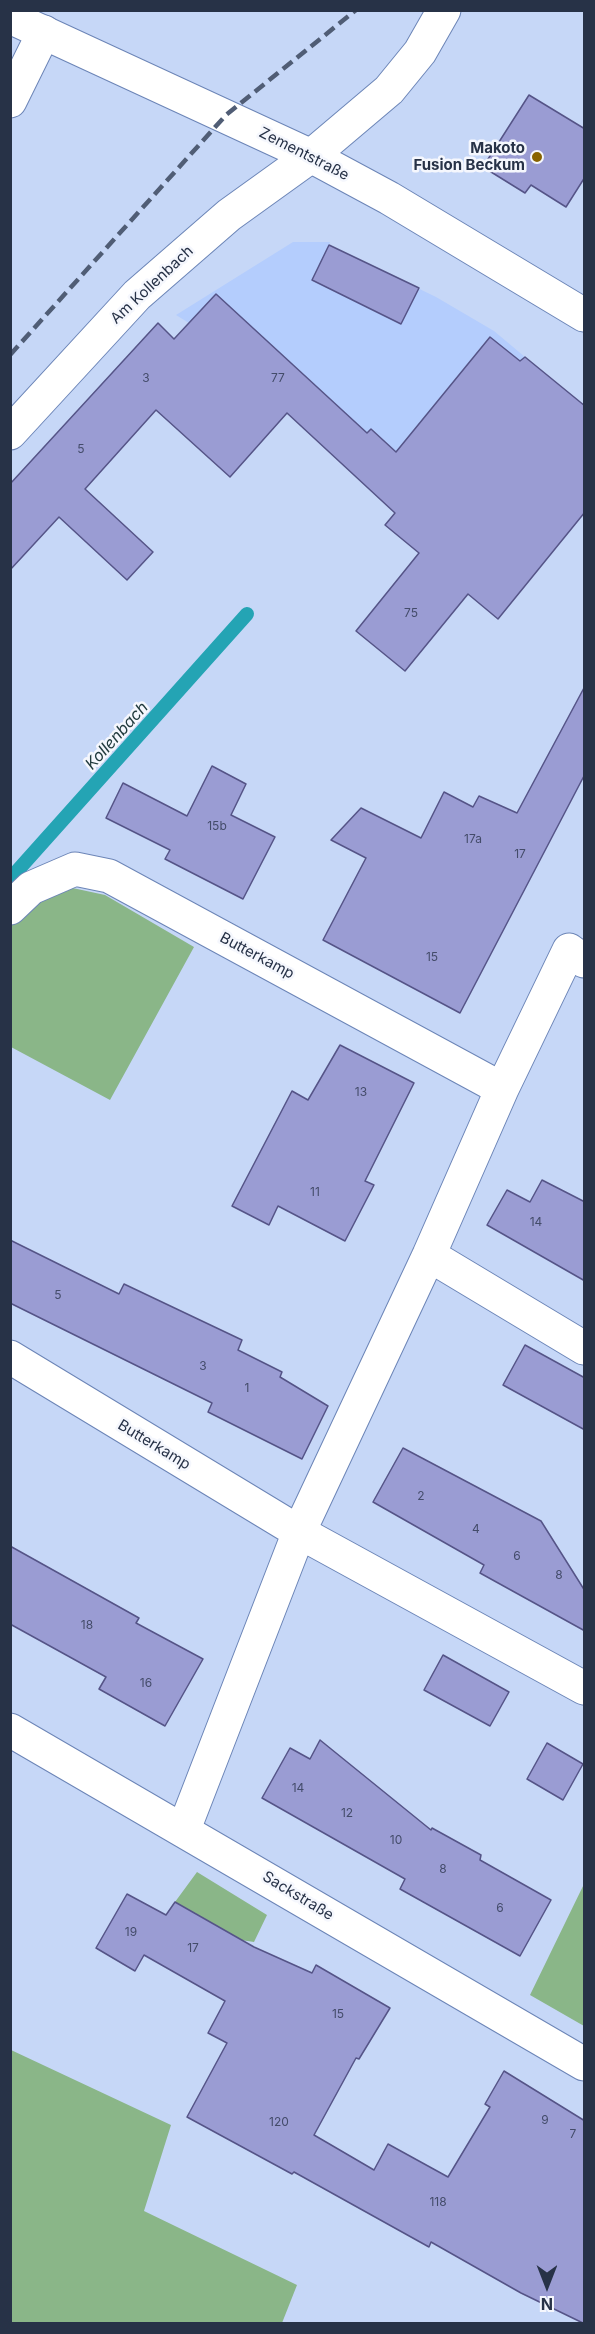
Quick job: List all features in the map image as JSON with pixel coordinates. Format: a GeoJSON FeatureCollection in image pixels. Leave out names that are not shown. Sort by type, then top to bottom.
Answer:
{"type":"FeatureCollection","features":[{"type":"Feature","properties":{"kind":"street","name":"Am Kollenbach"},"geometry":{"type":"LineString","coordinates":[[10,433],[136,295],[229,215],[311,156],[389,90],[420,52],[444,10]]}},
{"type":"Feature","properties":{"kind":"street","name":"Zementstraße"},"geometry":{"type":"LineString","coordinates":[[10,17],[311,156],[389,198],[585,315]]}},
{"type":"Feature","properties":{"kind":"street"},"geometry":{"type":"LineString","coordinates":[[10,101],[44,32]]}},
{"type":"Feature","properties":{"kind":"street","name":"Butterkamp"},"geometry":{"type":"LineString","coordinates":[[10,908],[31,888],[75,869],[109,876],[502,1089]]}},
{"type":"Feature","properties":{"kind":"street"},"geometry":{"type":"LineString","coordinates":[[184,1829],[299,1532],[429,1255],[502,1089],[569,950],[585,962]]}},
{"type":"Feature","properties":{"kind":"street"},"geometry":{"type":"LineString","coordinates":[[429,1255],[585,1348]]}},
{"type":"Feature","properties":{"kind":"street","name":"Butterkamp"},"geometry":{"type":"LineString","coordinates":[[10,1357],[299,1532],[585,1688]]}},
{"type":"Feature","properties":{"kind":"street","name":"Sackstraße"},"geometry":{"type":"LineString","coordinates":[[10,1730],[585,2064]]}},
{"type":"Feature","properties":{"kind":"shaded area"},"geometry":{"type":"Polygon","coordinates":[[[293,242],[330,242],[329,245],[436,297],[494,331],[525,357],[520,361],[489,337],[402,445],[424,478],[372,429],[367,433],[216,294],[189,323],[176,315],[293,242]]]}},
{"type":"Feature","properties":{"kind":"green space"},"geometry":{"type":"Polygon","coordinates":[[[68,887],[105,895],[194,947],[110,1100],[11,1047],[11,922],[33,900],[68,887]]]}},
{"type":"Feature","properties":{"kind":"green space"},"geometry":{"type":"Polygon","coordinates":[[[197,1872],[267,1915],[254,1942],[241,1940],[175,1902],[197,1872]]]}},
{"type":"Feature","properties":{"kind":"green space"},"geometry":{"type":"Polygon","coordinates":[[[584,1884],[584,2026],[530,1995],[584,1884]]]}},
{"type":"Feature","properties":{"kind":"green space"},"geometry":{"type":"Polygon","coordinates":[[[11,2050],[171,2125],[144,2211],[297,2285],[282,2323],[11,2323],[11,2050]]]}},
{"type":"Feature","properties":{"kind":"building","name":"Makoto Fusion Beckum"},"geometry":{"type":"Polygon","coordinates":[[[529,95],[585,129],[585,177],[566,207],[531,185],[525,193],[483,167],[529,95]]]}},
{"type":"Feature","properties":{"kind":"building"},"geometry":{"type":"Polygon","coordinates":[[[329,245],[419,288],[401,324],[312,280],[329,245]]]}},
{"type":"Feature","properties":{"kind":"building"},"geometry":{"type":"Polygon","coordinates":[[[216,294],[367,433],[371,429],[396,452],[490,337],[520,361],[525,357],[585,406],[585,512],[498,619],[468,594],[405,671],[356,631],[419,553],[385,525],[395,513],[287,413],[230,477],[156,410],[85,489],[153,552],[127,580],[59,517],[10,570],[10,484],[158,323],[174,339],[216,294]]]}},
{"type":"Feature","properties":{"kind":"building"},"geometry":{"type":"Polygon","coordinates":[[[585,686],[585,774],[460,1013],[323,940],[366,858],[331,840],[361,808],[421,838],[444,792],[473,807],[479,796],[517,813],[585,686]]]}},
{"type":"Feature","properties":{"kind":"building"},"geometry":{"type":"Polygon","coordinates":[[[212,766],[246,784],[231,815],[275,837],[243,899],[165,859],[170,850],[106,818],[123,783],[187,816],[212,766]]]}},
{"type":"Feature","properties":{"kind":"building"},"geometry":{"type":"Polygon","coordinates":[[[340,1045],[414,1083],[365,1181],[374,1185],[345,1241],[278,1206],[269,1225],[232,1206],[292,1091],[308,1100],[340,1045]]]}},
{"type":"Feature","properties":{"kind":"building"},"geometry":{"type":"Polygon","coordinates":[[[542,1180],[585,1202],[585,1281],[487,1225],[507,1190],[530,1202],[542,1180]]]}},
{"type":"Feature","properties":{"kind":"building"},"geometry":{"type":"Polygon","coordinates":[[[10,1240],[119,1294],[124,1284],[242,1340],[238,1350],[282,1372],[280,1377],[328,1406],[302,1459],[208,1412],[212,1403],[10,1303],[10,1240]]]}},
{"type":"Feature","properties":{"kind":"building"},"geometry":{"type":"Polygon","coordinates":[[[525,1345],[585,1378],[585,1430],[503,1385],[525,1345]]]}},
{"type":"Feature","properties":{"kind":"building"},"geometry":{"type":"Polygon","coordinates":[[[403,1448],[541,1521],[585,1591],[585,1631],[480,1573],[484,1565],[373,1502],[403,1448]]]}},
{"type":"Feature","properties":{"kind":"building"},"geometry":{"type":"Polygon","coordinates":[[[10,1546],[139,1618],[136,1623],[203,1659],[165,1726],[99,1689],[106,1677],[10,1624],[10,1546]]]}},
{"type":"Feature","properties":{"kind":"building"},"geometry":{"type":"Polygon","coordinates":[[[443,1655],[509,1692],[490,1726],[424,1690],[443,1655]]]}},
{"type":"Feature","properties":{"kind":"building"},"geometry":{"type":"Polygon","coordinates":[[[320,1740],[431,1830],[432,1828],[481,1855],[480,1860],[551,1900],[520,1956],[400,1889],[405,1879],[262,1798],[290,1748],[310,1759],[320,1740]]]}},
{"type":"Feature","properties":{"kind":"building"},"geometry":{"type":"Polygon","coordinates":[[[547,1743],[583,1764],[563,1800],[527,1779],[547,1743]]]}},
{"type":"Feature","properties":{"kind":"building"},"geometry":{"type":"Polygon","coordinates":[[[127,1894],[166,1915],[175,1902],[254,1947],[312,1973],[316,1965],[390,2008],[359,2059],[356,2058],[314,2135],[374,2170],[388,2144],[448,2177],[490,2107],[485,2104],[504,2071],[585,2121],[585,2324],[521,2293],[431,2242],[429,2247],[294,2172],[292,2174],[187,2117],[227,2043],[208,2033],[225,2001],[144,1955],[135,1971],[96,1948],[127,1894]]]}},
{"type":"Feature","properties":{"kind":"waterway","name":"Kollenbach"},"geometry":{"type":"LineString","coordinates":[[10,879],[247,614]]}},
{"type":"Feature","properties":{"kind":"railway"},"geometry":{"type":"LineString","coordinates":[[10,355],[226,115],[356,10]]}},
{"type":"Feature","properties":{"kind":"place","name":"Makoto Fusion Beckum"},"geometry":{"type":"Point","coordinates":[537,157]}}]}
